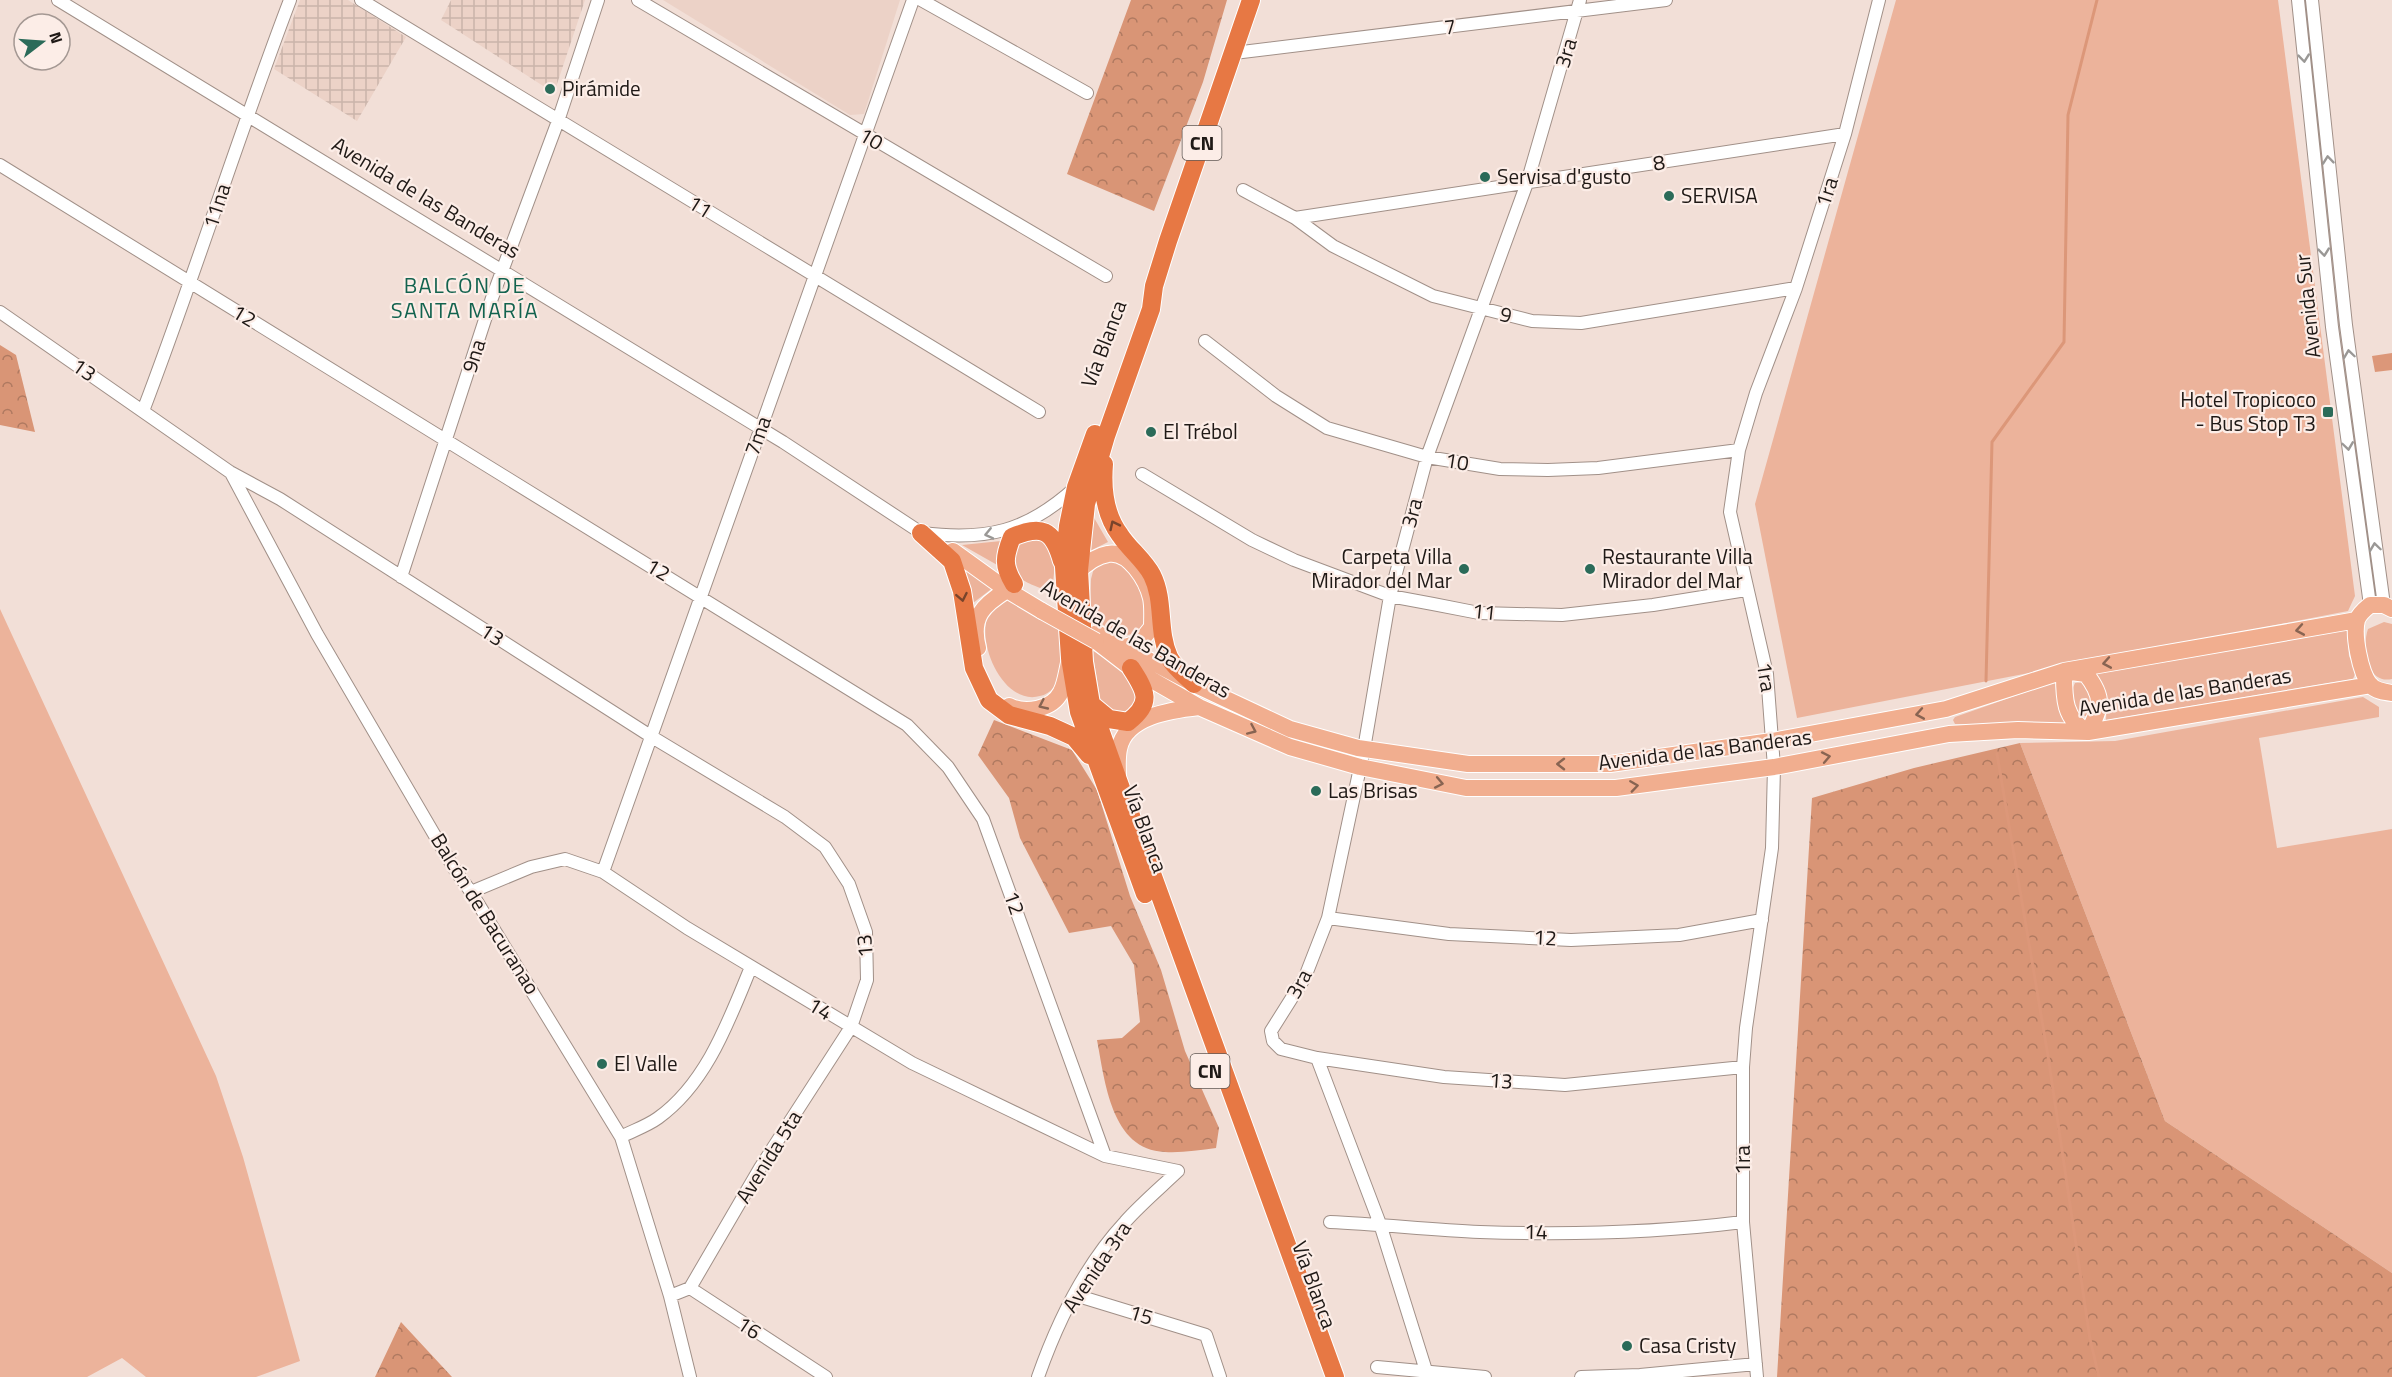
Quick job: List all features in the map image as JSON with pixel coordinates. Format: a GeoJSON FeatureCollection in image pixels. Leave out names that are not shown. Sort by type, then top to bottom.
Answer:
{"type":"FeatureCollection","features":[{"type":"Feature","properties":{"kind":"highway","name":"Vía Blanca"},"geometry":{"type":"LineString","coordinates":[[1251,0],[1154,286],[1151,309],[1106,436],[1086,504],[1071,569],[1091,704],[1335,1377]]}},
{"type":"Feature","properties":{"kind":"highway","name":"Vía Blanca"},"geometry":{"type":"LineString","coordinates":[[1154,286],[1141,305],[1076,487],[1071,569],[1070,658],[1079,712],[1323,1377]]}},
{"type":"Feature","properties":{"kind":"highway"},"geometry":{"type":"LineString","coordinates":[[1106,436],[1103,483],[1108,512],[1119,535],[1152,574],[1161,598],[1162,629],[1169,658],[1194,684]]}},
{"type":"Feature","properties":{"kind":"highway"},"geometry":{"type":"LineString","coordinates":[[1010,587],[1005,569],[1005,554],[1012,537],[1032,529],[1051,535],[1071,569]]}},
{"type":"Feature","properties":{"kind":"highway"},"geometry":{"type":"LineString","coordinates":[[921,533],[952,561],[962,591],[974,668],[989,700],[1009,715],[1050,726],[1074,737],[1098,765]]}},
{"type":"Feature","properties":{"kind":"highway"},"geometry":{"type":"LineString","coordinates":[[1091,704],[1109,719],[1128,722],[1139,714],[1146,702],[1144,687],[1131,668]]}},
{"type":"Feature","properties":{"kind":"main road","name":"Avenida de las Banderas"},"geometry":{"type":"LineString","coordinates":[[953,551],[1095,636],[1131,668],[1199,707],[1290,747],[1360,767],[1466,788],[1616,788],[1774,767],[1949,734],[2018,730],[2088,732],[2370,685]]}},
{"type":"Feature","properties":{"kind":"main road"},"geometry":{"type":"LineString","coordinates":[[1071,569],[1096,557],[1111,553],[1125,558],[1141,574],[1152,599],[1152,627],[1140,642],[1125,646]]}},
{"type":"Feature","properties":{"kind":"main road"},"geometry":{"type":"LineString","coordinates":[[1010,587],[985,604],[977,618],[976,641],[995,696],[1011,707],[1028,711],[1047,705],[1061,693],[1070,658]]}},
{"type":"Feature","properties":{"kind":"main road"},"geometry":{"type":"LineString","coordinates":[[2382,606],[2357,620],[2357,643],[2361,667],[2370,685],[2379,692],[2392,693]]}},
{"type":"Feature","properties":{"kind":"main road","name":"Avenida de las Banderas"},"geometry":{"type":"LineString","coordinates":[[1095,636],[1125,646],[1194,684],[1290,729],[1364,749],[1468,764],[1610,764],[1772,741],[1946,709],[2064,671],[2357,620]]}},
{"type":"Feature","properties":{"kind":"main road"},"geometry":{"type":"LineString","coordinates":[[2064,671],[2086,674],[2097,688],[2100,704],[2088,732],[2076,726],[2064,701],[2064,671]]}},
{"type":"Feature","properties":{"kind":"main road"},"geometry":{"type":"LineString","coordinates":[[1118,780],[1119,747],[1130,731],[1145,719],[1167,711],[1199,707]]}},
{"type":"Feature","properties":{"kind":"street","name":"Avenida de las Banderas"},"geometry":{"type":"LineString","coordinates":[[58,0],[761,429],[921,533],[953,551]]}},
{"type":"Feature","properties":{"kind":"street","name":"11na"},"geometry":{"type":"LineString","coordinates":[[143,411],[192,284],[248,116],[290,0]]}},
{"type":"Feature","properties":{"kind":"street","name":"11"},"geometry":{"type":"LineString","coordinates":[[361,0],[815,278],[1040,412]]}},
{"type":"Feature","properties":{"kind":"street","name":"9na"},"geometry":{"type":"LineString","coordinates":[[401,577],[503,271],[558,121],[598,0]]}},
{"type":"Feature","properties":{"kind":"street","name":"10"},"geometry":{"type":"LineString","coordinates":[[638,0],[865,136],[1106,276]]}},
{"type":"Feature","properties":{"kind":"street","name":"7ma"},"geometry":{"type":"LineString","coordinates":[[603,872],[913,0]]}},
{"type":"Feature","properties":{"kind":"street"},"geometry":{"type":"LineString","coordinates":[[921,0],[1087,93]]}},
{"type":"Feature","properties":{"kind":"street","name":"7"},"geometry":{"type":"LineString","coordinates":[[1234,53],[1580,6],[1666,0]]}},
{"type":"Feature","properties":{"kind":"street","name":"1ra"},"geometry":{"type":"LineString","coordinates":[[1757,1377],[1743,1222],[1743,1067],[1772,848],[1774,767],[1767,674],[1730,512],[1739,450],[1756,393],[1796,288],[1845,134],[1879,0]]}},
{"type":"Feature","properties":{"kind":"street","name":"Avenida Sur"},"geometry":{"type":"LineString","coordinates":[[2298,0],[2332,327],[2382,606]]}},
{"type":"Feature","properties":{"kind":"street","name":"Avenida Sur"},"geometry":{"type":"LineString","coordinates":[[2312,0],[2346,325],[2382,606]]}},
{"type":"Feature","properties":{"kind":"street","name":"3ra"},"geometry":{"type":"LineString","coordinates":[[1271,1031],[1305,977],[1329,918],[1364,749],[1390,596],[1427,458],[1527,183],[1580,6]]}},
{"type":"Feature","properties":{"kind":"street","name":"8"},"geometry":{"type":"LineString","coordinates":[[1295,218],[1845,134]]}},
{"type":"Feature","properties":{"kind":"street","name":"12"},"geometry":{"type":"LineString","coordinates":[[0,165],[702,596],[907,725],[948,767],[983,819],[1105,1156]]}},
{"type":"Feature","properties":{"kind":"street","name":"9"},"geometry":{"type":"LineString","coordinates":[[1243,190],[1295,218],[1333,246],[1433,296],[1532,321],[1581,324],[1796,288]]}},
{"type":"Feature","properties":{"kind":"street","name":"13"},"geometry":{"type":"LineString","coordinates":[[0,312],[230,472],[280,499],[652,737],[785,817],[825,846],[849,884],[866,932],[867,980],[851,1027]]}},
{"type":"Feature","properties":{"kind":"street","name":"10"},"geometry":{"type":"LineString","coordinates":[[1205,341],[1276,396],[1327,428],[1427,458],[1500,469],[1548,470],[1598,468],[1739,450]]}},
{"type":"Feature","properties":{"kind":"street","name":"Balcón de Bacuranao"},"geometry":{"type":"LineString","coordinates":[[230,472],[317,634],[455,870],[471,892],[621,1137],[670,1296],[690,1377]]}},
{"type":"Feature","properties":{"kind":"street","name":"11"},"geometry":{"type":"LineString","coordinates":[[1142,474],[1252,540],[1294,560],[1390,596],[1479,613],[1562,615],[1653,605],[1746,590]]}},
{"type":"Feature","properties":{"kind":"street"},"geometry":{"type":"LineString","coordinates":[[921,533],[959,538],[982,536],[1005,530],[1056,506],[1076,487]]}},
{"type":"Feature","properties":{"kind":"street","name":"14"},"geometry":{"type":"LineString","coordinates":[[471,892],[531,867],[565,859],[603,872],[751,967],[912,1063],[1105,1156],[1178,1171]]}},
{"type":"Feature","properties":{"kind":"street","name":"12"},"geometry":{"type":"LineString","coordinates":[[1329,918],[1449,934],[1572,940],[1679,935],[1762,920]]}},
{"type":"Feature","properties":{"kind":"street"},"geometry":{"type":"LineString","coordinates":[[621,1137],[658,1118],[697,1078],[725,1029],[751,967]]}},
{"type":"Feature","properties":{"kind":"street","name":"Avenida 5ta"},"geometry":{"type":"LineString","coordinates":[[690,1288],[760,1168],[851,1027]]}},
{"type":"Feature","properties":{"kind":"street","name":"13"},"geometry":{"type":"LineString","coordinates":[[1271,1031],[1273,1041],[1281,1048],[1317,1058],[1444,1077],[1565,1085],[1743,1067]]}},
{"type":"Feature","properties":{"kind":"street"},"geometry":{"type":"LineString","coordinates":[[1317,1058],[1380,1224],[1427,1374]]}},
{"type":"Feature","properties":{"kind":"street","name":"Avenida 3ra"},"geometry":{"type":"LineString","coordinates":[[1038,1377],[1053,1335],[1098,1257],[1124,1223],[1178,1171]]}},
{"type":"Feature","properties":{"kind":"street","name":"14"},"geometry":{"type":"LineString","coordinates":[[1330,1222],[1479,1232],[1606,1233],[1676,1230],[1743,1222]]}},
{"type":"Feature","properties":{"kind":"street"},"geometry":{"type":"LineString","coordinates":[[670,1296],[690,1288]]}},
{"type":"Feature","properties":{"kind":"street","name":"16"},"geometry":{"type":"LineString","coordinates":[[690,1288],[826,1377]]}},
{"type":"Feature","properties":{"kind":"street","name":"15"},"geometry":{"type":"LineString","coordinates":[[1075,1295],[1206,1335],[1220,1377]]}},
{"type":"Feature","properties":{"kind":"street"},"geometry":{"type":"LineString","coordinates":[[1581,1377],[1640,1375],[1756,1364]]}},
{"type":"Feature","properties":{"kind":"street"},"geometry":{"type":"LineString","coordinates":[[1377,1367],[1427,1374],[1485,1377]]}},
{"type":"Feature","properties":{"kind":"shaded area"},"geometry":{"type":"Polygon","coordinates":[[[300,0],[348,0],[406,37],[357,121],[274,69],[300,0]]]}},
{"type":"Feature","properties":{"kind":"shaded area"},"geometry":{"type":"Polygon","coordinates":[[[451,0],[585,0],[554,93],[441,20],[451,0]]]}},
{"type":"Feature","properties":{"kind":"shaded area"},"geometry":{"type":"Polygon","coordinates":[[[663,0],[900,0],[864,114],[850,115],[663,0]]]}},
{"type":"Feature","properties":{"kind":"shaded area"},"geometry":{"type":"Polygon","coordinates":[[[1896,0],[2278,0],[2355,596],[2348,611],[1797,718],[1755,504],[1896,0]]]}},
{"type":"Feature","properties":{"kind":"shaded area"},"geometry":{"type":"Polygon","coordinates":[[[2392,353],[2392,370],[2375,372],[2372,356],[2392,353]]]}},
{"type":"Feature","properties":{"kind":"shaded area"},"geometry":{"type":"Polygon","coordinates":[[[1093,516],[1108,542],[1088,552],[1093,516]]]}},
{"type":"Feature","properties":{"kind":"shaded area"},"geometry":{"type":"Polygon","coordinates":[[[1045,537],[1055,563],[1052,593],[1025,581],[1020,577],[1015,566],[1015,543],[1045,537]]]}},
{"type":"Feature","properties":{"kind":"shaded area"},"geometry":{"type":"Polygon","coordinates":[[[1001,541],[999,566],[962,545],[1001,541]]]}},
{"type":"Feature","properties":{"kind":"shaded area"},"geometry":{"type":"Polygon","coordinates":[[[1107,558],[1129,569],[1140,584],[1143,594],[1145,629],[1137,633],[1130,635],[1117,632],[1090,617],[1091,579],[1095,564],[1107,558]]]}},
{"type":"Feature","properties":{"kind":"shaded area"},"geometry":{"type":"Polygon","coordinates":[[[962,566],[994,587],[973,603],[962,566]]]}},
{"type":"Feature","properties":{"kind":"shaded area"},"geometry":{"type":"Polygon","coordinates":[[[1004,598],[1059,627],[1060,673],[1053,688],[1044,695],[1027,697],[1016,692],[1005,683],[991,658],[985,631],[987,619],[994,607],[1004,598]]]}},
{"type":"Feature","properties":{"kind":"shaded area"},"geometry":{"type":"Polygon","coordinates":[[[0,609],[216,1076],[243,1157],[300,1361],[256,1377],[146,1377],[122,1358],[87,1377],[0,1377],[0,609]]]}},
{"type":"Feature","properties":{"kind":"shaded area"},"geometry":{"type":"Polygon","coordinates":[[[2384,622],[2392,624],[2392,679],[2376,676],[2371,670],[2366,654],[2368,629],[2384,622]]]}},
{"type":"Feature","properties":{"kind":"shaded area"},"geometry":{"type":"Polygon","coordinates":[[[2347,628],[2349,656],[2356,672],[2353,679],[2106,720],[2107,696],[2095,672],[2347,628]]]}},
{"type":"Feature","properties":{"kind":"shaded area"},"geometry":{"type":"Polygon","coordinates":[[[1092,650],[1129,675],[1138,686],[1135,710],[1115,716],[1101,703],[1092,650]]]}},
{"type":"Feature","properties":{"kind":"shaded area"},"geometry":{"type":"Polygon","coordinates":[[[2055,682],[2058,686],[2064,719],[2064,724],[2060,726],[1955,724],[1953,720],[1955,717],[2055,682]]]}},
{"type":"Feature","properties":{"kind":"shaded area"},"geometry":{"type":"Polygon","coordinates":[[[2082,682],[2092,694],[2091,712],[2087,716],[2081,716],[2078,713],[2072,701],[2075,683],[2082,682]]]}},
{"type":"Feature","properties":{"kind":"shaded area"},"geometry":{"type":"Polygon","coordinates":[[[2363,697],[2379,707],[2379,717],[2259,738],[2277,848],[2392,829],[2392,1273],[2165,1121],[2020,743],[2115,741],[2363,697]]]}},
{"type":"Feature","properties":{"kind":"green space"},"geometry":{"type":"Polygon","coordinates":[[[1131,0],[1227,0],[1203,82],[1154,211],[1067,174],[1131,0]]]}},
{"type":"Feature","properties":{"kind":"green space"},"geometry":{"type":"Polygon","coordinates":[[[0,345],[16,355],[35,432],[0,425],[0,345]]]}},
{"type":"Feature","properties":{"kind":"green space"},"geometry":{"type":"Polygon","coordinates":[[[994,720],[1072,750],[1097,790],[1130,896],[1161,970],[1185,1051],[1219,1128],[1216,1148],[1165,1152],[1147,1148],[1133,1139],[1122,1126],[1114,1111],[1103,1075],[1097,1040],[1122,1038],[1140,1022],[1134,965],[1111,926],[1069,933],[1020,838],[1009,798],[978,755],[994,720]]]}},
{"type":"Feature","properties":{"kind":"green space"},"geometry":{"type":"Polygon","coordinates":[[[2020,743],[2165,1121],[2392,1273],[2392,1377],[1777,1377],[1812,798],[1914,768],[2020,743]]]}},
{"type":"Feature","properties":{"kind":"green space"},"geometry":{"type":"Polygon","coordinates":[[[401,1322],[452,1377],[375,1377],[401,1322]]]}},
{"type":"Feature","properties":{"kind":"waterway"},"geometry":{"type":"LineString","coordinates":[[1986,681],[1992,442],[2064,342],[2068,115],[2097,0]]}},
{"type":"Feature","properties":{"kind":"waterway"},"geometry":{"type":"LineString","coordinates":[[1997,754],[2048,1056],[2090,1339],[2099,1377]]}},
{"type":"Feature","properties":{"kind":"place","name":"Pirámide"},"geometry":{"type":"Point","coordinates":[550,89]}},
{"type":"Feature","properties":{"kind":"place","name":"Servisa d'gusto"},"geometry":{"type":"Point","coordinates":[1485,177]}},
{"type":"Feature","properties":{"kind":"place","name":"SERVISA"},"geometry":{"type":"Point","coordinates":[1669,196]}},
{"type":"Feature","properties":{"kind":"place","name":"Hotel Tropicoco - Bus Stop T3"},"geometry":{"type":"Point","coordinates":[2328,412]}},
{"type":"Feature","properties":{"kind":"place","name":"El Trébol"},"geometry":{"type":"Point","coordinates":[1151,432]}},
{"type":"Feature","properties":{"kind":"place","name":"Carpeta Villa Mirador del Mar"},"geometry":{"type":"Point","coordinates":[1464,569]}},
{"type":"Feature","properties":{"kind":"place","name":"Restaurante Villa Mirador del Mar"},"geometry":{"type":"Point","coordinates":[1590,569]}},
{"type":"Feature","properties":{"kind":"place","name":"Las Brisas"},"geometry":{"type":"Point","coordinates":[1316,791]}},
{"type":"Feature","properties":{"kind":"place","name":"El Valle"},"geometry":{"type":"Point","coordinates":[602,1064]}},
{"type":"Feature","properties":{"kind":"place","name":"Casa Cristy"},"geometry":{"type":"Point","coordinates":[1627,1346]}},
{"type":"Feature","properties":{"kind":"district","name":"BALCÓN DE SANTA MARÍA"},"geometry":{"type":"Point","coordinates":[465,298]}}]}
